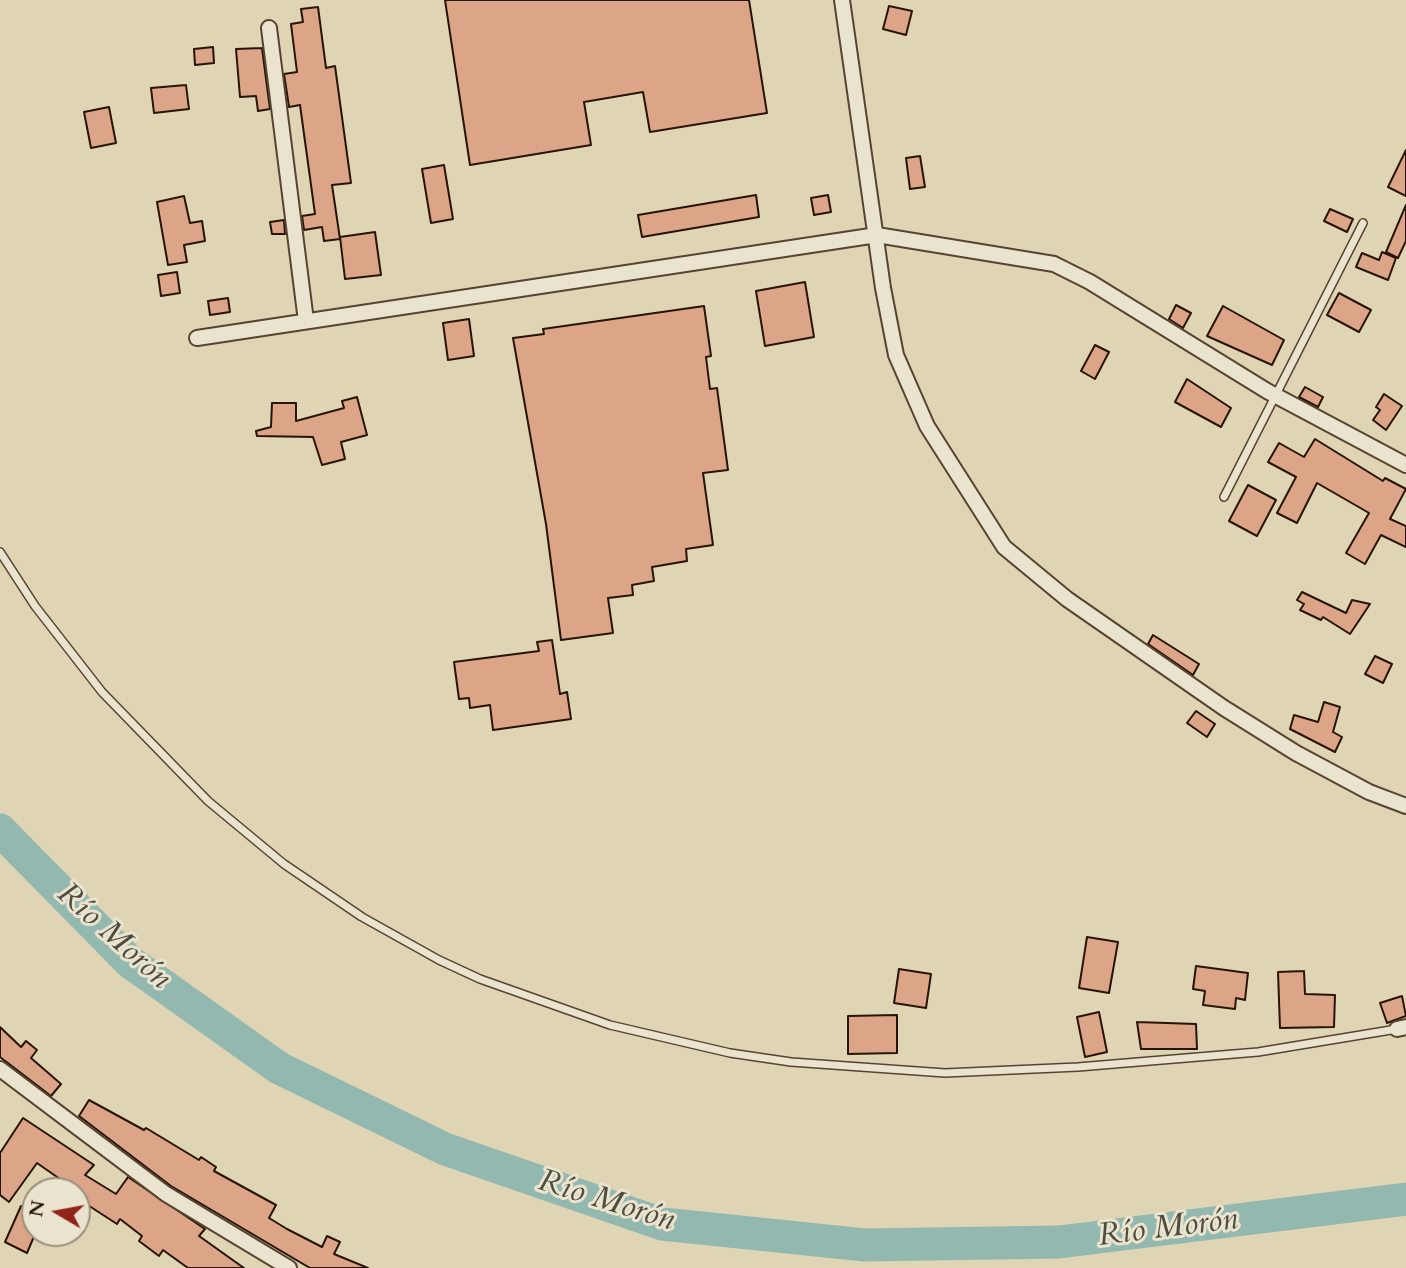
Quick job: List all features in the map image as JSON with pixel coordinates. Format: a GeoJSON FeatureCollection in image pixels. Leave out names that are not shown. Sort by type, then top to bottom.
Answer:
{"type":"FeatureCollection","features":[{"type":"Feature","properties":{"kind":"street"},"geometry":{"type":"LineString","coordinates":[[842,0],[883,288],[896,355],[927,426],[1004,547],[1068,599],[1224,708],[1316,764],[1368,792],[1406,806]]}},
{"type":"Feature","properties":{"kind":"street"},"geometry":{"type":"LineString","coordinates":[[270,28],[306,321]]}},
{"type":"Feature","properties":{"kind":"street"},"geometry":{"type":"LineString","coordinates":[[197,338],[877,235],[1054,264],[1278,396],[1406,465]]}},
{"type":"Feature","properties":{"kind":"street"},"geometry":{"type":"LineString","coordinates":[[0,1069],[166,1194],[289,1268]]}},
{"type":"Feature","properties":{"kind":"lane"},"geometry":{"type":"LineString","coordinates":[[1224,497],[1278,396],[1363,223]]}},
{"type":"Feature","properties":{"kind":"lane"},"geometry":{"type":"LineString","coordinates":[[0,552],[35,606],[102,692],[208,801],[284,864],[362,917],[439,960],[480,979],[610,1025],[730,1053],[791,1062],[944,1073],[1078,1068],[1258,1052],[1401,1028]]}},
{"type":"Feature","properties":{"kind":"building"},"geometry":{"type":"Polygon","coordinates":[[[445,0],[749,0],[767,113],[650,132],[643,92],[584,102],[591,145],[470,165],[445,0]]]}},
{"type":"Feature","properties":{"kind":"building"},"geometry":{"type":"Polygon","coordinates":[[[889,6],[912,11],[906,35],[883,29],[889,6]]]}},
{"type":"Feature","properties":{"kind":"building"},"geometry":{"type":"Polygon","coordinates":[[[318,7],[326,68],[335,66],[351,183],[332,185],[340,239],[324,241],[322,227],[304,230],[302,216],[315,214],[300,105],[289,107],[284,74],[297,72],[291,24],[303,22],[301,9],[318,7]]]}},
{"type":"Feature","properties":{"kind":"building"},"geometry":{"type":"Polygon","coordinates":[[[213,47],[214,63],[195,65],[194,49],[213,47]]]}},
{"type":"Feature","properties":{"kind":"building"},"geometry":{"type":"Polygon","coordinates":[[[262,48],[270,109],[258,111],[256,96],[240,97],[236,49],[262,48]]]}},
{"type":"Feature","properties":{"kind":"building"},"geometry":{"type":"Polygon","coordinates":[[[186,85],[189,109],[154,113],[151,88],[186,85]]]}},
{"type":"Feature","properties":{"kind":"building"},"geometry":{"type":"Polygon","coordinates":[[[109,107],[116,143],[91,148],[84,112],[109,107]]]}},
{"type":"Feature","properties":{"kind":"building"},"geometry":{"type":"Polygon","coordinates":[[[1406,150],[1406,196],[1388,187],[1406,150]]]}},
{"type":"Feature","properties":{"kind":"building"},"geometry":{"type":"Polygon","coordinates":[[[920,156],[925,187],[910,189],[906,158],[920,156]]]}},
{"type":"Feature","properties":{"kind":"building"},"geometry":{"type":"Polygon","coordinates":[[[444,165],[453,219],[431,223],[422,169],[444,165]]]}},
{"type":"Feature","properties":{"kind":"building"},"geometry":{"type":"Polygon","coordinates":[[[756,195],[759,217],[642,237],[638,215],[756,195]]]}},
{"type":"Feature","properties":{"kind":"building"},"geometry":{"type":"Polygon","coordinates":[[[828,195],[831,212],[814,215],[811,198],[828,195]]]}},
{"type":"Feature","properties":{"kind":"building"},"geometry":{"type":"Polygon","coordinates":[[[184,196],[190,223],[202,221],[205,241],[184,245],[187,262],[168,265],[157,202],[184,196]]]}},
{"type":"Feature","properties":{"kind":"building"},"geometry":{"type":"Polygon","coordinates":[[[1406,205],[1406,241],[1398,258],[1386,252],[1406,205]]]}},
{"type":"Feature","properties":{"kind":"building"},"geometry":{"type":"Polygon","coordinates":[[[1330,209],[1353,219],[1347,232],[1324,221],[1330,209]]]}},
{"type":"Feature","properties":{"kind":"building"},"geometry":{"type":"Polygon","coordinates":[[[284,220],[285,234],[272,234],[270,222],[284,220]]]}},
{"type":"Feature","properties":{"kind":"building"},"geometry":{"type":"Polygon","coordinates":[[[375,232],[381,275],[345,279],[340,237],[375,232]]]}},
{"type":"Feature","properties":{"kind":"building"},"geometry":{"type":"Polygon","coordinates":[[[1382,252],[1396,258],[1388,280],[1356,267],[1362,253],[1379,260],[1382,252]]]}},
{"type":"Feature","properties":{"kind":"building"},"geometry":{"type":"Polygon","coordinates":[[[177,272],[180,293],[161,296],[158,275],[177,272]]]}},
{"type":"Feature","properties":{"kind":"building"},"geometry":{"type":"Polygon","coordinates":[[[805,282],[814,337],[765,346],[756,291],[805,282]]]}},
{"type":"Feature","properties":{"kind":"building"},"geometry":{"type":"Polygon","coordinates":[[[1339,293],[1371,310],[1359,332],[1327,315],[1339,293]]]}},
{"type":"Feature","properties":{"kind":"building"},"geometry":{"type":"Polygon","coordinates":[[[228,298],[230,312],[210,315],[208,301],[228,298]]]}},
{"type":"Feature","properties":{"kind":"building"},"geometry":{"type":"Polygon","coordinates":[[[1176,305],[1191,313],[1183,328],[1169,319],[1176,305]]]}},
{"type":"Feature","properties":{"kind":"building"},"geometry":{"type":"Polygon","coordinates":[[[704,306],[711,356],[706,357],[710,389],[717,388],[728,470],[703,473],[713,545],[686,549],[687,561],[652,567],[654,581],[632,585],[633,595],[608,598],[613,633],[561,640],[546,524],[513,338],[544,334],[543,329],[704,306]]]}},
{"type":"Feature","properties":{"kind":"building"},"geometry":{"type":"Polygon","coordinates":[[[1223,306],[1284,340],[1272,365],[1207,336],[1223,306]]]}},
{"type":"Feature","properties":{"kind":"building"},"geometry":{"type":"Polygon","coordinates":[[[469,319],[474,356],[448,360],[443,323],[469,319]]]}},
{"type":"Feature","properties":{"kind":"building"},"geometry":{"type":"Polygon","coordinates":[[[1095,345],[1109,352],[1095,379],[1081,371],[1095,345]]]}},
{"type":"Feature","properties":{"kind":"building"},"geometry":{"type":"Polygon","coordinates":[[[1187,379],[1231,408],[1221,427],[1175,402],[1187,379]]]}},
{"type":"Feature","properties":{"kind":"building"},"geometry":{"type":"Polygon","coordinates":[[[1305,387],[1323,397],[1318,407],[1299,397],[1305,387]]]}},
{"type":"Feature","properties":{"kind":"building"},"geometry":{"type":"Polygon","coordinates":[[[1384,394],[1402,406],[1386,430],[1373,420],[1380,410],[1376,407],[1384,394]]]}},
{"type":"Feature","properties":{"kind":"building"},"geometry":{"type":"Polygon","coordinates":[[[357,397],[367,435],[341,442],[345,459],[322,465],[313,437],[257,436],[256,431],[271,427],[272,403],[296,403],[296,421],[344,408],[342,401],[357,397]]]}},
{"type":"Feature","properties":{"kind":"building"},"geometry":{"type":"Polygon","coordinates":[[[1315,439],[1383,481],[1385,478],[1406,489],[1390,519],[1406,526],[1406,547],[1381,535],[1365,564],[1346,553],[1369,513],[1317,483],[1297,523],[1277,513],[1296,477],[1268,462],[1279,443],[1304,457],[1315,439]]]}},
{"type":"Feature","properties":{"kind":"building"},"geometry":{"type":"Polygon","coordinates":[[[1248,485],[1276,500],[1257,536],[1229,521],[1248,485]]]}},
{"type":"Feature","properties":{"kind":"building"},"geometry":{"type":"Polygon","coordinates":[[[1302,592],[1346,613],[1352,600],[1370,604],[1350,634],[1323,617],[1321,620],[1300,610],[1304,604],[1297,600],[1302,592]]]}},
{"type":"Feature","properties":{"kind":"building"},"geometry":{"type":"Polygon","coordinates":[[[1153,635],[1199,664],[1193,675],[1148,644],[1153,635]]]}},
{"type":"Feature","properties":{"kind":"building"},"geometry":{"type":"Polygon","coordinates":[[[552,640],[560,694],[567,692],[571,719],[493,730],[490,705],[470,708],[469,698],[459,699],[454,662],[539,651],[537,642],[552,640]]]}},
{"type":"Feature","properties":{"kind":"building"},"geometry":{"type":"Polygon","coordinates":[[[1375,656],[1392,664],[1383,683],[1365,674],[1375,656]]]}},
{"type":"Feature","properties":{"kind":"building"},"geometry":{"type":"Polygon","coordinates":[[[1324,702],[1340,707],[1333,732],[1342,737],[1335,752],[1290,729],[1294,715],[1318,722],[1324,702]]]}},
{"type":"Feature","properties":{"kind":"building"},"geometry":{"type":"Polygon","coordinates":[[[1196,711],[1215,724],[1207,737],[1187,723],[1196,711]]]}},
{"type":"Feature","properties":{"kind":"building"},"geometry":{"type":"Polygon","coordinates":[[[1087,937],[1118,942],[1109,993],[1079,988],[1087,937]]]}},
{"type":"Feature","properties":{"kind":"building"},"geometry":{"type":"Polygon","coordinates":[[[1196,966],[1248,973],[1245,1000],[1236,998],[1235,1009],[1203,1005],[1205,991],[1193,989],[1196,966]]]}},
{"type":"Feature","properties":{"kind":"building"},"geometry":{"type":"Polygon","coordinates":[[[899,969],[931,974],[926,1008],[894,1003],[899,969]]]}},
{"type":"Feature","properties":{"kind":"building"},"geometry":{"type":"Polygon","coordinates":[[[1304,971],[1305,994],[1335,995],[1334,1027],[1280,1028],[1278,972],[1304,971]]]}},
{"type":"Feature","properties":{"kind":"building"},"geometry":{"type":"Polygon","coordinates":[[[1402,996],[1406,1016],[1387,1023],[1380,1003],[1402,996]]]}},
{"type":"Feature","properties":{"kind":"building"},"geometry":{"type":"Polygon","coordinates":[[[1099,1012],[1107,1052],[1085,1057],[1077,1017],[1099,1012]]]}},
{"type":"Feature","properties":{"kind":"building"},"geometry":{"type":"Polygon","coordinates":[[[897,1015],[897,1053],[848,1054],[848,1016],[897,1015]]]}},
{"type":"Feature","properties":{"kind":"building"},"geometry":{"type":"Polygon","coordinates":[[[1137,1022],[1196,1024],[1197,1049],[1141,1049],[1137,1022]]]}},
{"type":"Feature","properties":{"kind":"building"},"geometry":{"type":"Polygon","coordinates":[[[0,1027],[21,1047],[26,1041],[37,1050],[31,1058],[61,1084],[51,1096],[0,1057],[0,1027]]]}},
{"type":"Feature","properties":{"kind":"building"},"geometry":{"type":"Polygon","coordinates":[[[89,1100],[144,1130],[146,1128],[199,1160],[201,1157],[216,1167],[214,1171],[276,1205],[269,1218],[322,1247],[327,1236],[340,1242],[334,1254],[368,1268],[310,1268],[171,1186],[79,1116],[89,1100]]]}},
{"type":"Feature","properties":{"kind":"building"},"geometry":{"type":"Polygon","coordinates":[[[23,1118],[94,1165],[85,1175],[88,1177],[57,1177],[37,1163],[27,1177],[21,1177],[21,1185],[9,1202],[0,1195],[0,1153],[23,1118]]]}},
{"type":"Feature","properties":{"kind":"building"},"geometry":{"type":"Polygon","coordinates":[[[128,1177],[205,1229],[199,1236],[244,1268],[188,1268],[163,1250],[159,1256],[139,1241],[142,1236],[120,1219],[117,1224],[91,1207],[91,1179],[116,1194],[128,1177]]]}},
{"type":"Feature","properties":{"kind":"building"},"geometry":{"type":"Polygon","coordinates":[[[21,1206],[21,1247],[30,1247],[27,1253],[5,1242],[21,1206]]]}},
{"type":"Feature","properties":{"kind":"waterway","name":"Río Morón"},"geometry":{"type":"LineString","coordinates":[[0,830],[130,962],[279,1068],[445,1149],[662,1224],[865,1245],[1059,1242],[1406,1199]]}}]}
